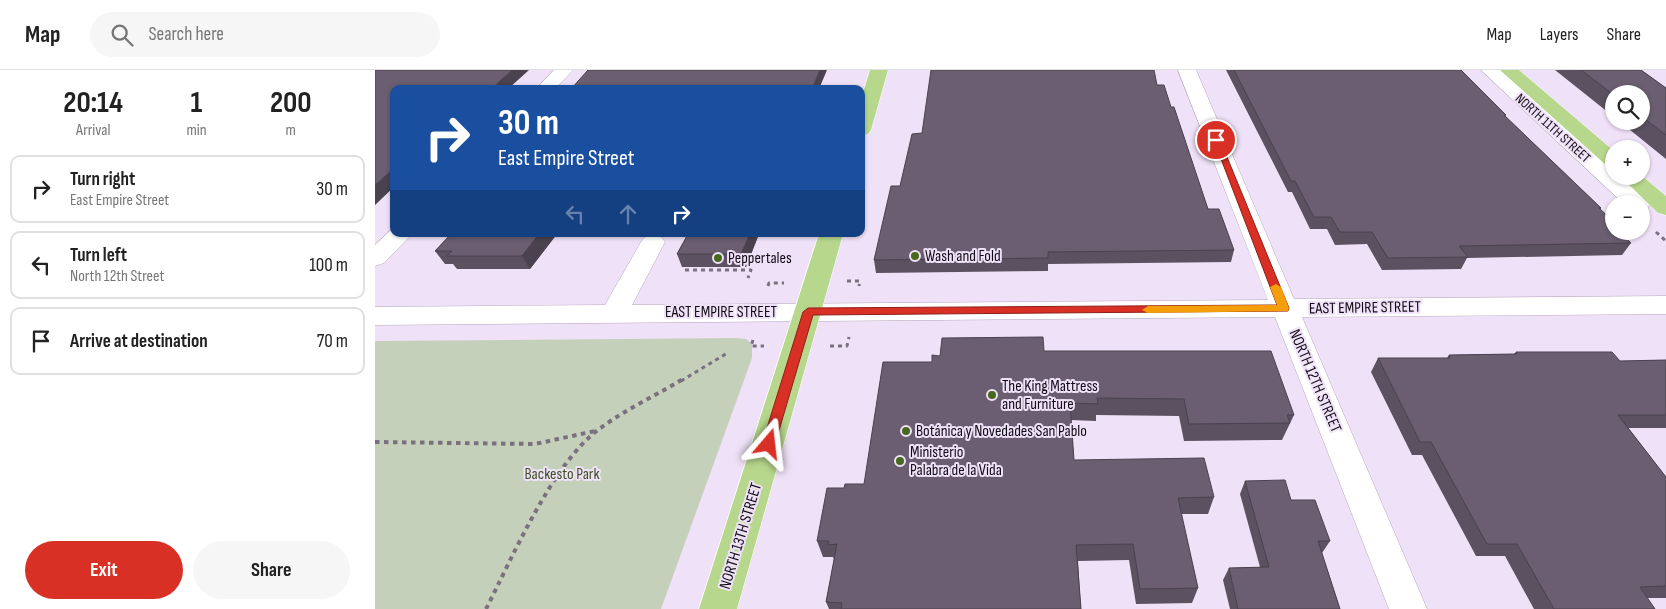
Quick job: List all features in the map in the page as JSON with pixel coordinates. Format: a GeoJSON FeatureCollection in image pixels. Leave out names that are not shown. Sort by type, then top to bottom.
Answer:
{"type":"FeatureCollection","features":[{"type":"Feature","properties":{"kind":"main road"},"geometry":{"type":"LineString","coordinates":[[865,117],[879,70]]}},
{"type":"Feature","properties":{"kind":"main road","name":"NORTH 11TH STREET"},"geometry":{"type":"LineString","coordinates":[[1509,70],[1605,154]]}},
{"type":"Feature","properties":{"kind":"main road"},"geometry":{"type":"LineString","coordinates":[[1640,185],[1666,208]]}},
{"type":"Feature","properties":{"kind":"main road","name":"NORTH 13TH STREET"},"geometry":{"type":"LineString","coordinates":[[718,609],[830,237]]}},
{"type":"Feature","properties":{"kind":"street"},"geometry":{"type":"LineString","coordinates":[[549,85],[564,70]]}},
{"type":"Feature","properties":{"kind":"street","name":"NORTH 12TH STREET"},"geometry":{"type":"LineString","coordinates":[[1187,70],[1408,609]]}},
{"type":"Feature","properties":{"kind":"street","name":"NORTH 11TH STREET"},"geometry":{"type":"LineString","coordinates":[[1490,70],[1627,195]]}},
{"type":"Feature","properties":{"kind":"street","name":"NORTH 11TH STREET"},"geometry":{"type":"LineString","coordinates":[[1650,207],[1666,212]]}},
{"type":"Feature","properties":{"kind":"street"},"geometry":{"type":"LineString","coordinates":[[375,258],[397,237]]}},
{"type":"Feature","properties":{"kind":"street"},"geometry":{"type":"LineString","coordinates":[[614,313],[653,242]]}},
{"type":"Feature","properties":{"kind":"street","name":"EAST EMPIRE STREET"},"geometry":{"type":"LineString","coordinates":[[375,316],[1666,305]]}},
{"type":"Feature","properties":{"kind":"path"},"geometry":{"type":"LineString","coordinates":[[685,270],[751,270],[748,278]]}},
{"type":"Feature","properties":{"kind":"path"},"geometry":{"type":"LineString","coordinates":[[769,283],[788,282]]}},
{"type":"Feature","properties":{"kind":"path"},"geometry":{"type":"LineString","coordinates":[[751,346],[769,346]]}},
{"type":"Feature","properties":{"kind":"path"},"geometry":{"type":"LineString","coordinates":[[829,346],[847,346]]}},
{"type":"Feature","properties":{"kind":"path"},"geometry":{"type":"LineString","coordinates":[[486,609],[529,526],[568,460],[597,430],[729,352]]}},
{"type":"Feature","properties":{"kind":"path"},"geometry":{"type":"LineString","coordinates":[[375,442],[535,444],[597,430]]}},
{"type":"Feature","properties":{"kind":"green space","name":"Backesto Park"},"geometry":{"type":"Polygon","coordinates":[[[746,339],[752,344],[752,358],[661,609],[375,609],[375,341],[746,339]]]}},
{"type":"Feature","properties":{"kind":"building"},"geometry":{"type":"Polygon","coordinates":[[[375,70],[512,70],[495,85],[390,85],[390,172],[375,185],[375,70]]]}},
{"type":"Feature","properties":{"kind":"building"},"geometry":{"type":"Polygon","coordinates":[[[588,70],[820,70],[814,85],[575,85],[588,70]]]}},
{"type":"Feature","properties":{"kind":"building"},"geometry":{"type":"Polygon","coordinates":[[[931,70],[1154,70],[1157,85],[1164,85],[1171,107],[1174,107],[1208,209],[1219,209],[1234,250],[1048,252],[1048,258],[874,260],[891,186],[900,186],[912,134],[922,133],[931,70]]]}},
{"type":"Feature","properties":{"kind":"building"},"geometry":{"type":"Polygon","coordinates":[[[1234,70],[1461,70],[1506,115],[1504,115],[1601,208],[1599,208],[1605,214],[1605,240],[1628,240],[1631,243],[1459,246],[1468,257],[1388,258],[1372,232],[1340,232],[1331,217],[1314,217],[1295,181],[1291,181],[1234,70]]]}},
{"type":"Feature","properties":{"kind":"building"},"geometry":{"type":"Polygon","coordinates":[[[1581,70],[1641,70],[1666,88],[1666,135],[1650,123],[1650,85],[1605,85],[1605,88],[1581,70]]]}},
{"type":"Feature","properties":{"kind":"building"},"geometry":{"type":"Polygon","coordinates":[[[448,237],[537,237],[522,256],[447,256],[452,251],[435,251],[448,237]]]}},
{"type":"Feature","properties":{"kind":"building"},"geometry":{"type":"Polygon","coordinates":[[[686,237],[749,237],[741,254],[677,254],[686,237]]]}},
{"type":"Feature","properties":{"kind":"building"},"geometry":{"type":"Polygon","coordinates":[[[1043,337],[1044,351],[1271,351],[1294,415],[1287,415],[1290,423],[1189,424],[1184,399],[1097,398],[1098,404],[1070,403],[1074,460],[1204,458],[1214,497],[1178,498],[1198,588],[1140,589],[1133,544],[1076,545],[1081,609],[841,609],[842,603],[826,602],[837,544],[828,545],[829,541],[817,541],[827,488],[844,488],[845,484],[864,484],[883,362],[932,362],[932,355],[940,356],[942,338],[1043,337]]]}},
{"type":"Feature","properties":{"kind":"building"},"geometry":{"type":"Polygon","coordinates":[[[1516,352],[1612,352],[1620,361],[1666,360],[1666,415],[1618,415],[1666,477],[1666,586],[1640,587],[1655,609],[1554,609],[1517,544],[1487,544],[1431,442],[1420,442],[1378,358],[1450,358],[1449,355],[1517,354],[1516,352]]]}},
{"type":"Feature","properties":{"kind":"building"},"geometry":{"type":"Polygon","coordinates":[[[1285,480],[1291,500],[1315,500],[1330,541],[1318,541],[1340,609],[1238,609],[1229,568],[1269,567],[1245,481],[1285,480]]]}},
{"type":"Feature","properties":{"kind":"slow traffic"},"geometry":{"type":"LineString","coordinates":[[1148,310],[1284,308],[1276,287]]}},
{"type":"Feature","properties":{"kind":"place","name":"Wash and Fold"},"geometry":{"type":"Point","coordinates":[915,256]}},
{"type":"Feature","properties":{"kind":"place","name":"Peppertales"},"geometry":{"type":"Point","coordinates":[718,258]}},
{"type":"Feature","properties":{"kind":"place","name":"The King Mattress and Furniture"},"geometry":{"type":"Point","coordinates":[992,395]}},
{"type":"Feature","properties":{"kind":"place","name":"Botánica y Novedades San Pablo"},"geometry":{"type":"Point","coordinates":[906,431]}},
{"type":"Feature","properties":{"kind":"place","name":"Ministerio Palabra de la Vida"},"geometry":{"type":"Point","coordinates":[900,461]}},
{"type":"Feature","properties":{"kind":"route"},"geometry":{"type":"LineString","coordinates":[[769,444],[808,312],[1284,308],[1216,140]]}}]}
